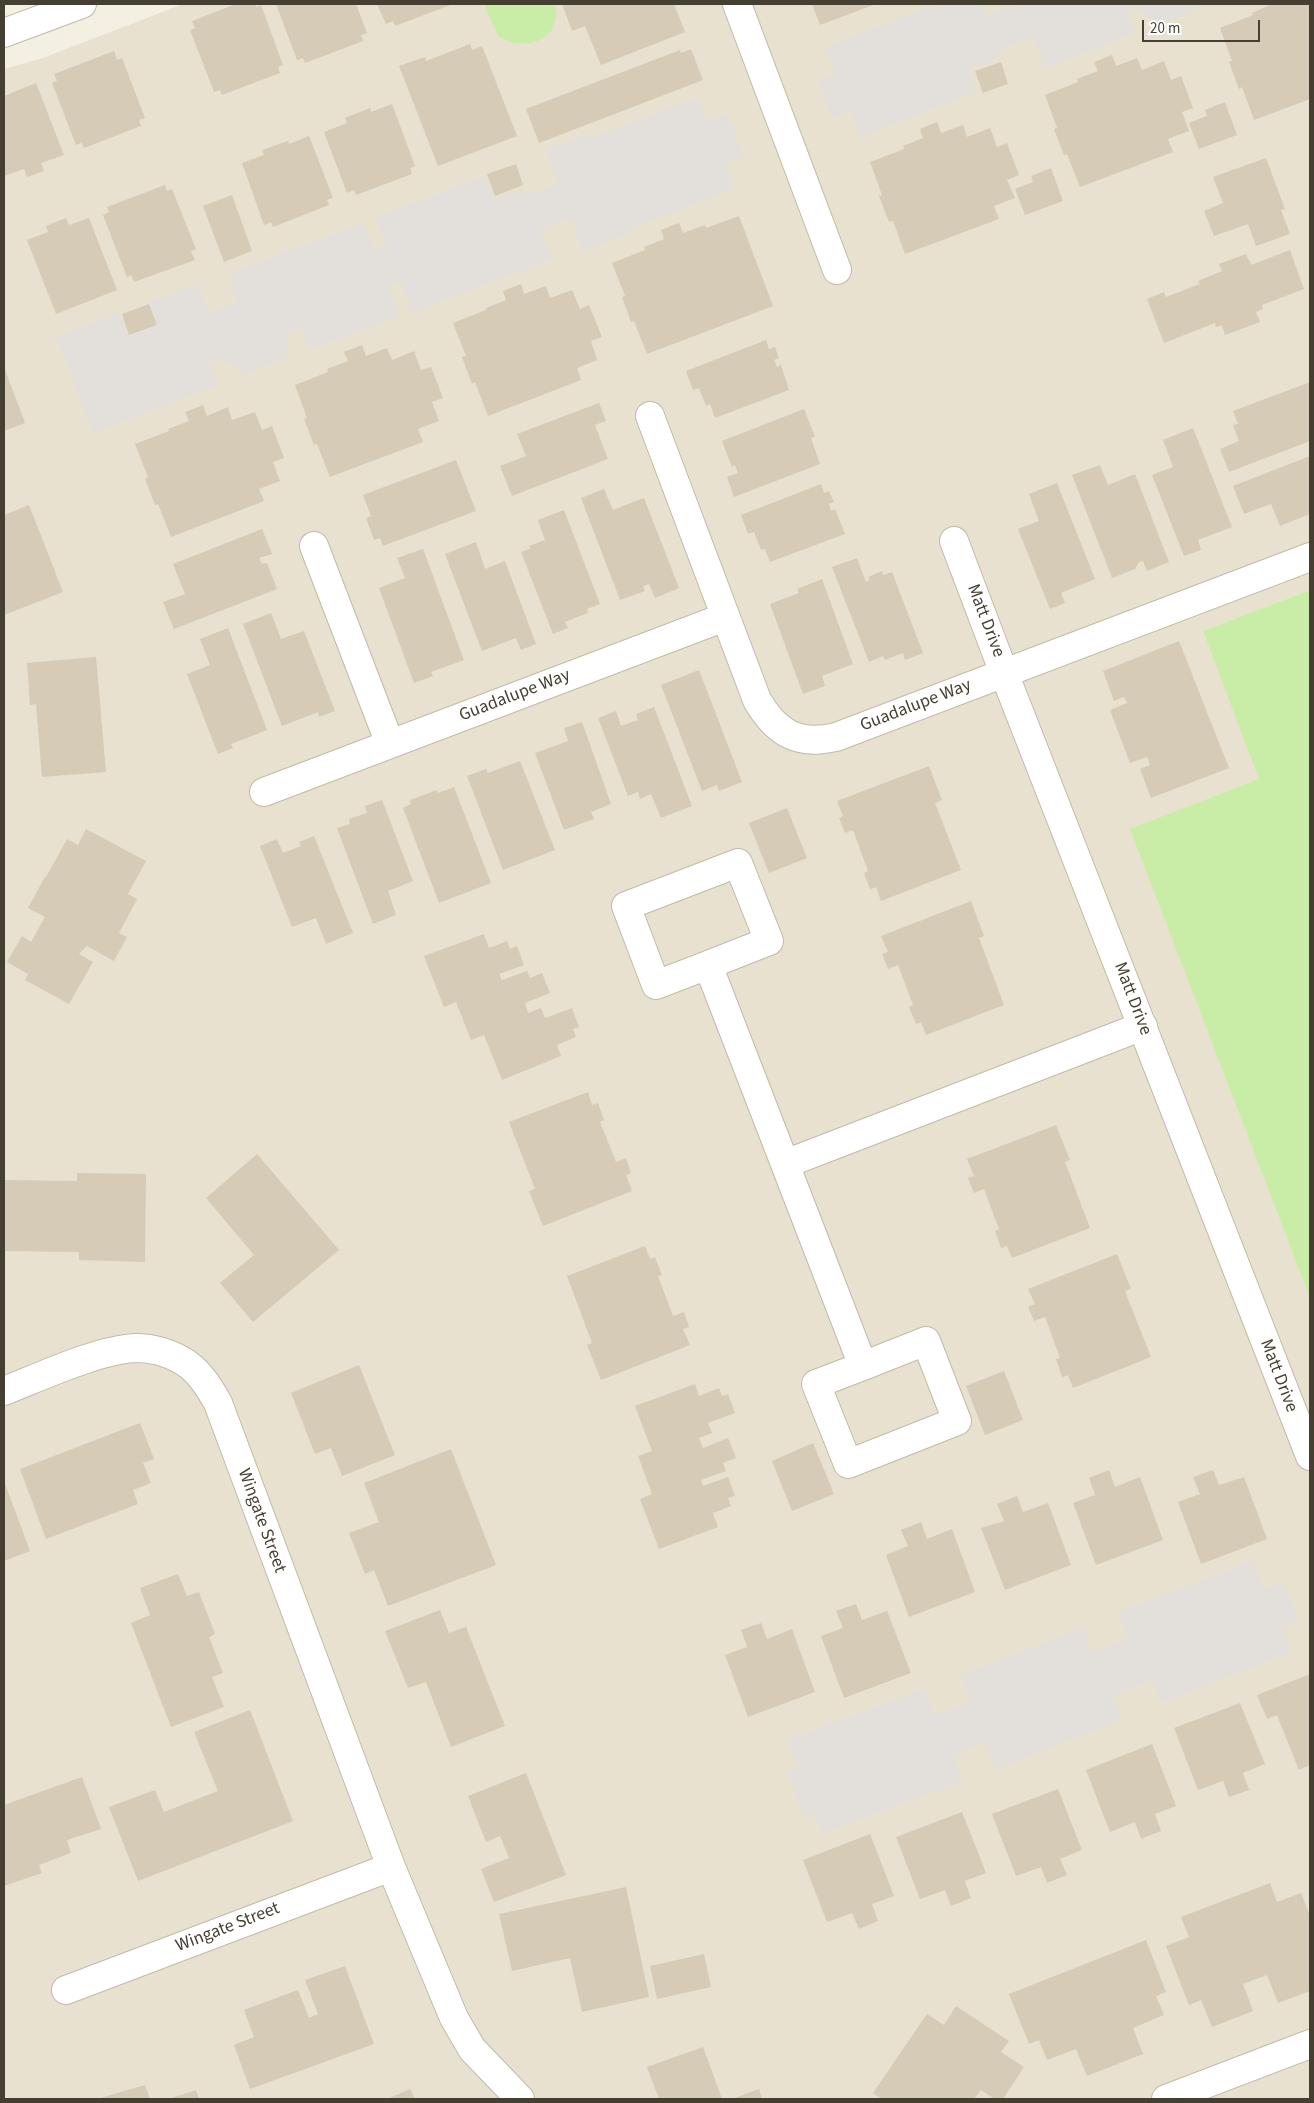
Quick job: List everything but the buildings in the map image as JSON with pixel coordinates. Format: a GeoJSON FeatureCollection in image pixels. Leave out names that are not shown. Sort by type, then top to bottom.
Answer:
{"type":"FeatureCollection","features":[{"type":"Feature","properties":{"kind":"street"},"geometry":{"type":"LineString","coordinates":[[737,4],[837,270]]}},
{"type":"Feature","properties":{"kind":"street"},"geometry":{"type":"LineString","coordinates":[[4,33],[76,5]]}},
{"type":"Feature","properties":{"kind":"street","name":"Guadalupe Way"},"geometry":{"type":"LineString","coordinates":[[650,416],[757,700],[772,722],[782,730],[794,737],[808,740],[836,737],[1310,557]]}},
{"type":"Feature","properties":{"kind":"street","name":"Matt Drive"},"geometry":{"type":"LineString","coordinates":[[954,541],[1310,1456]]}},
{"type":"Feature","properties":{"kind":"street"},"geometry":{"type":"LineString","coordinates":[[314,546],[390,744]]}},
{"type":"Feature","properties":{"kind":"street","name":"Guadalupe Way"},"geometry":{"type":"LineString","coordinates":[[264,792],[725,617]]}},
{"type":"Feature","properties":{"kind":"street"},"geometry":{"type":"LineString","coordinates":[[738,863],[769,941],[708,965],[656,985],[626,906],[738,863]]}},
{"type":"Feature","properties":{"kind":"street"},"geometry":{"type":"LineString","coordinates":[[708,965],[863,1366]]}},
{"type":"Feature","properties":{"kind":"street"},"geometry":{"type":"LineString","coordinates":[[785,1164],[1143,1026]]}},
{"type":"Feature","properties":{"kind":"street"},"geometry":{"type":"LineString","coordinates":[[926,1341],[957,1421],[848,1464],[816,1384],[863,1366],[926,1341]]}},
{"type":"Feature","properties":{"kind":"street","name":"Wingate Street"},"geometry":{"type":"LineString","coordinates":[[4,1391],[111,1352],[138,1348],[163,1352],[182,1361],[200,1376],[218,1403],[391,1867],[459,2029],[472,2049],[520,2099]]}},
{"type":"Feature","properties":{"kind":"street","name":"Wingate Street"},"geometry":{"type":"LineString","coordinates":[[66,1990],[391,1867]]}},
{"type":"Feature","properties":{"kind":"street"},"geometry":{"type":"LineString","coordinates":[[1166,2099],[1310,2044]]}},
{"type":"Feature","properties":{"kind":"shaded area"},"geometry":{"type":"Polygon","coordinates":[[[183,4],[1310,4],[1310,590],[1203,631],[1260,779],[1131,829],[1310,1298],[1310,2099],[4,2099],[4,69],[43,58],[183,4]]]}},
{"type":"Feature","properties":{"kind":"shaded area"},"geometry":{"type":"Polygon","coordinates":[[[938,4],[981,4],[986,16],[1019,4],[1200,4],[1202,8],[1157,26],[1154,19],[1136,9],[1127,13],[1135,33],[1045,68],[1033,37],[996,52],[998,58],[969,69],[977,92],[861,137],[851,111],[832,119],[818,81],[836,74],[825,47],[938,4]]]}},
{"type":"Feature","properties":{"kind":"shaded area"},"geometry":{"type":"Polygon","coordinates":[[[697,98],[706,121],[727,114],[743,156],[724,164],[734,189],[627,230],[629,234],[583,251],[570,218],[540,229],[552,259],[413,312],[401,281],[388,287],[400,316],[309,350],[301,328],[291,331],[285,353],[287,358],[242,375],[240,370],[220,359],[210,363],[218,385],[93,433],[57,337],[119,313],[129,337],[158,326],[150,302],[197,284],[208,313],[238,303],[229,274],[363,223],[374,250],[387,245],[376,217],[485,176],[494,200],[523,190],[526,195],[558,183],[546,150],[589,134],[590,138],[697,98]]]}},
{"type":"Feature","properties":{"kind":"shaded area"},"geometry":{"type":"Polygon","coordinates":[[[1253,1561],[1264,1589],[1284,1581],[1299,1621],[1282,1628],[1291,1652],[1161,1703],[1152,1680],[1112,1695],[1122,1720],[996,1769],[985,1742],[953,1755],[963,1781],[823,1833],[816,1816],[806,1820],[788,1773],[799,1768],[788,1740],[923,1689],[934,1716],[971,1702],[961,1675],[1083,1628],[1092,1653],[1128,1639],[1118,1612],[1253,1561]]]}},
{"type":"Feature","properties":{"kind":"green space"},"geometry":{"type":"Polygon","coordinates":[[[484,4],[555,4],[556,16],[554,26],[540,40],[520,44],[509,41],[498,36],[484,4]]]}},
{"type":"Feature","properties":{"kind":"green space"},"geometry":{"type":"Polygon","coordinates":[[[1310,590],[1310,1298],[1130,829],[1259,779],[1203,631],[1310,590]]]}}]}
